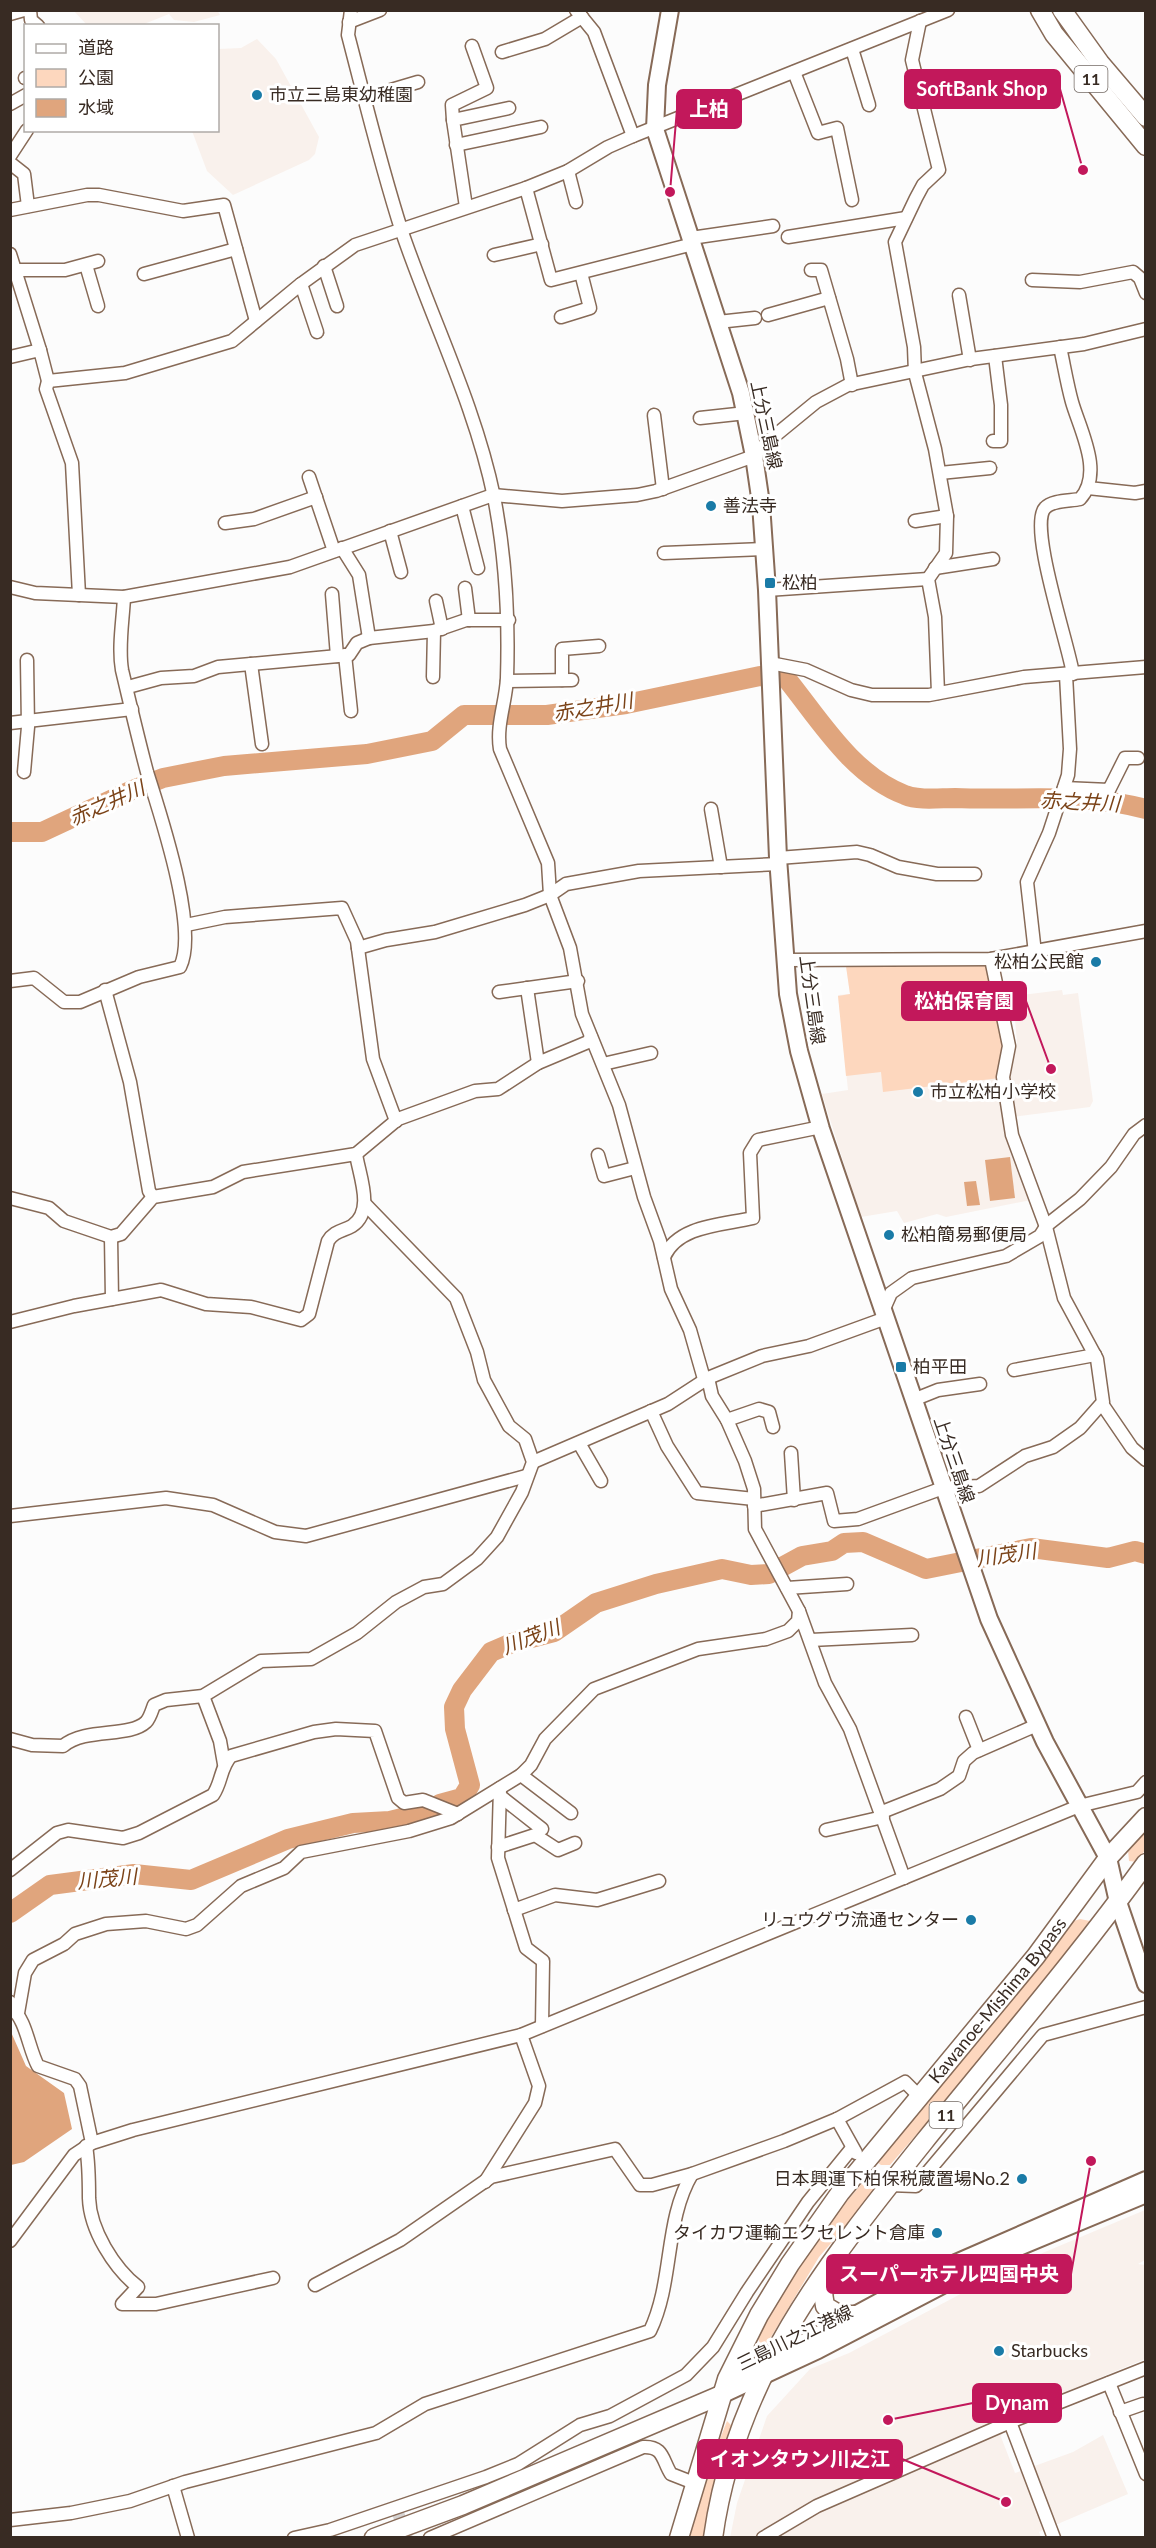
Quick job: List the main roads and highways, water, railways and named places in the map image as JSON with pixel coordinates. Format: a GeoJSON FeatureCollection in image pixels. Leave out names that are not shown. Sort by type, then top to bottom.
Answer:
{"type":"FeatureCollection","features":[{"type":"Feature","properties":{"kind":"highway","name":"11"},"geometry":{"type":"LineString","coordinates":[[1040,10],[1054,34],[1146,146]]}},
{"type":"Feature","properties":{"kind":"highway","name":"11"},"geometry":{"type":"LineString","coordinates":[[1062,10],[1100,63],[1146,117]]}},
{"type":"Feature","properties":{"kind":"highway","name":"Kawanoe-Mishima Bypass"},"geometry":{"type":"LineString","coordinates":[[679,2538],[724,2387],[759,2314],[790,2264],[866,2162],[1036,1956],[1108,1858],[1146,1817]]}},
{"type":"Feature","properties":{"kind":"highway","name":"Kawanoe-Mishima Bypass"},"geometry":{"type":"LineString","coordinates":[[713,2538],[732,2453],[766,2369],[807,2295],[889,2185],[1054,1984],[1146,1863]]}},
{"type":"Feature","properties":{"kind":"highway"},"geometry":{"type":"LineString","coordinates":[[858,2315],[840,2315],[831,2311],[823,2300],[823,2293],[889,2185]]}},
{"type":"Feature","properties":{"kind":"highway"},"geometry":{"type":"LineString","coordinates":[[374,2538],[463,2505],[724,2387]]}},
{"type":"Feature","properties":{"kind":"main road","name":"上分三島線"},"geometry":{"type":"LineString","coordinates":[[670,10],[657,85],[655,129],[746,413],[754,456],[764,549],[778,861],[792,1022],[821,1127],[988,1619],[1037,1725],[1108,1858],[1118,1902],[1146,1984]]}},
{"type":"Feature","properties":{"kind":"main road","name":"三島川之江港線"},"geometry":{"type":"LineString","coordinates":[[766,2369],[933,2273],[1146,2180]]}},
{"type":"Feature","properties":{"kind":"main road","name":"三島川之江港線"},"geometry":{"type":"LineString","coordinates":[[724,2387],[766,2369],[1002,2254],[1146,2194]]}},
{"type":"Feature","properties":{"kind":"water"},"geometry":{"type":"Polygon","coordinates":[[[1010,1157],[1015,1198],[990,1201],[985,1160],[1010,1157]]]}},
{"type":"Feature","properties":{"kind":"water"},"geometry":{"type":"Polygon","coordinates":[[[976,1181],[980,1205],[967,1206],[964,1182],[976,1181]]]}},
{"type":"Feature","properties":{"kind":"water"},"geometry":{"type":"Polygon","coordinates":[[[11,2032],[26,2066],[64,2093],[72,2129],[24,2162],[11,2165],[11,2032]]]}},
{"type":"Feature","properties":{"kind":"waterway","name":"赤之井川"},"geometry":{"type":"LineString","coordinates":[[10,832],[42,832],[163,778],[224,766],[367,754],[432,741],[464,715],[547,715],[626,704],[760,676],[786,678],[838,745],[853,760],[886,786],[905,795],[930,799],[1075,799],[1146,809]]}},
{"type":"Feature","properties":{"kind":"waterway","name":"川茂川"},"geometry":{"type":"LineString","coordinates":[[10,1913],[50,1885],[134,1874],[191,1880],[288,1839],[353,1823],[390,1821],[434,1810],[440,1804],[462,1798],[470,1785],[455,1729],[454,1707],[462,1690],[491,1652],[512,1643],[554,1632],[596,1603],[656,1584],[722,1569],[751,1575],[769,1574],[802,1556],[832,1551],[844,1543],[863,1542],[926,1569],[1031,1548],[1108,1558],[1135,1551],[1146,1554]]}},
{"type":"Feature","properties":{"kind":"tunnel"},"geometry":{"type":"LineString","coordinates":[[398,2513],[407,2538]]}},
{"type":"Feature","properties":{"kind":"place","name":"市立三島東幼稚園"},"geometry":{"type":"Point","coordinates":[257,95]}},
{"type":"Feature","properties":{"kind":"place","name":"SoftBank Shop"},"geometry":{"type":"Point","coordinates":[1083,170]}},
{"type":"Feature","properties":{"kind":"place","name":"上柏"},"geometry":{"type":"Point","coordinates":[670,192]}},
{"type":"Feature","properties":{"kind":"place","name":"善法寺"},"geometry":{"type":"Point","coordinates":[711,506]}},
{"type":"Feature","properties":{"kind":"place","name":"松柏"},"geometry":{"type":"Point","coordinates":[770,583]}},
{"type":"Feature","properties":{"kind":"place","name":"松柏公民館"},"geometry":{"type":"Point","coordinates":[1096,962]}},
{"type":"Feature","properties":{"kind":"place","name":"松柏保育園"},"geometry":{"type":"Point","coordinates":[1051,1069]}},
{"type":"Feature","properties":{"kind":"place","name":"市立松柏小学校"},"geometry":{"type":"Point","coordinates":[918,1092]}},
{"type":"Feature","properties":{"kind":"place","name":"松柏簡易郵便局"},"geometry":{"type":"Point","coordinates":[889,1235]}},
{"type":"Feature","properties":{"kind":"place","name":"柏平田"},"geometry":{"type":"Point","coordinates":[901,1367]}},
{"type":"Feature","properties":{"kind":"place","name":"リュウグウ流通センター"},"geometry":{"type":"Point","coordinates":[971,1920]}},
{"type":"Feature","properties":{"kind":"place","name":"スーパーホテル四国中央"},"geometry":{"type":"Point","coordinates":[1091,2161]}},
{"type":"Feature","properties":{"kind":"place","name":"日本興運下柏保税蔵置場No.2"},"geometry":{"type":"Point","coordinates":[1022,2179]}},
{"type":"Feature","properties":{"kind":"place","name":"タイカワ運輸エクセレント倉庫"},"geometry":{"type":"Point","coordinates":[937,2233]}},
{"type":"Feature","properties":{"kind":"place","name":"Starbucks"},"geometry":{"type":"Point","coordinates":[999,2351]}},
{"type":"Feature","properties":{"kind":"place","name":"Dynam"},"geometry":{"type":"Point","coordinates":[888,2420]}},
{"type":"Feature","properties":{"kind":"place","name":"イオンタウン川之江"},"geometry":{"type":"Point","coordinates":[1006,2502]}}]}
